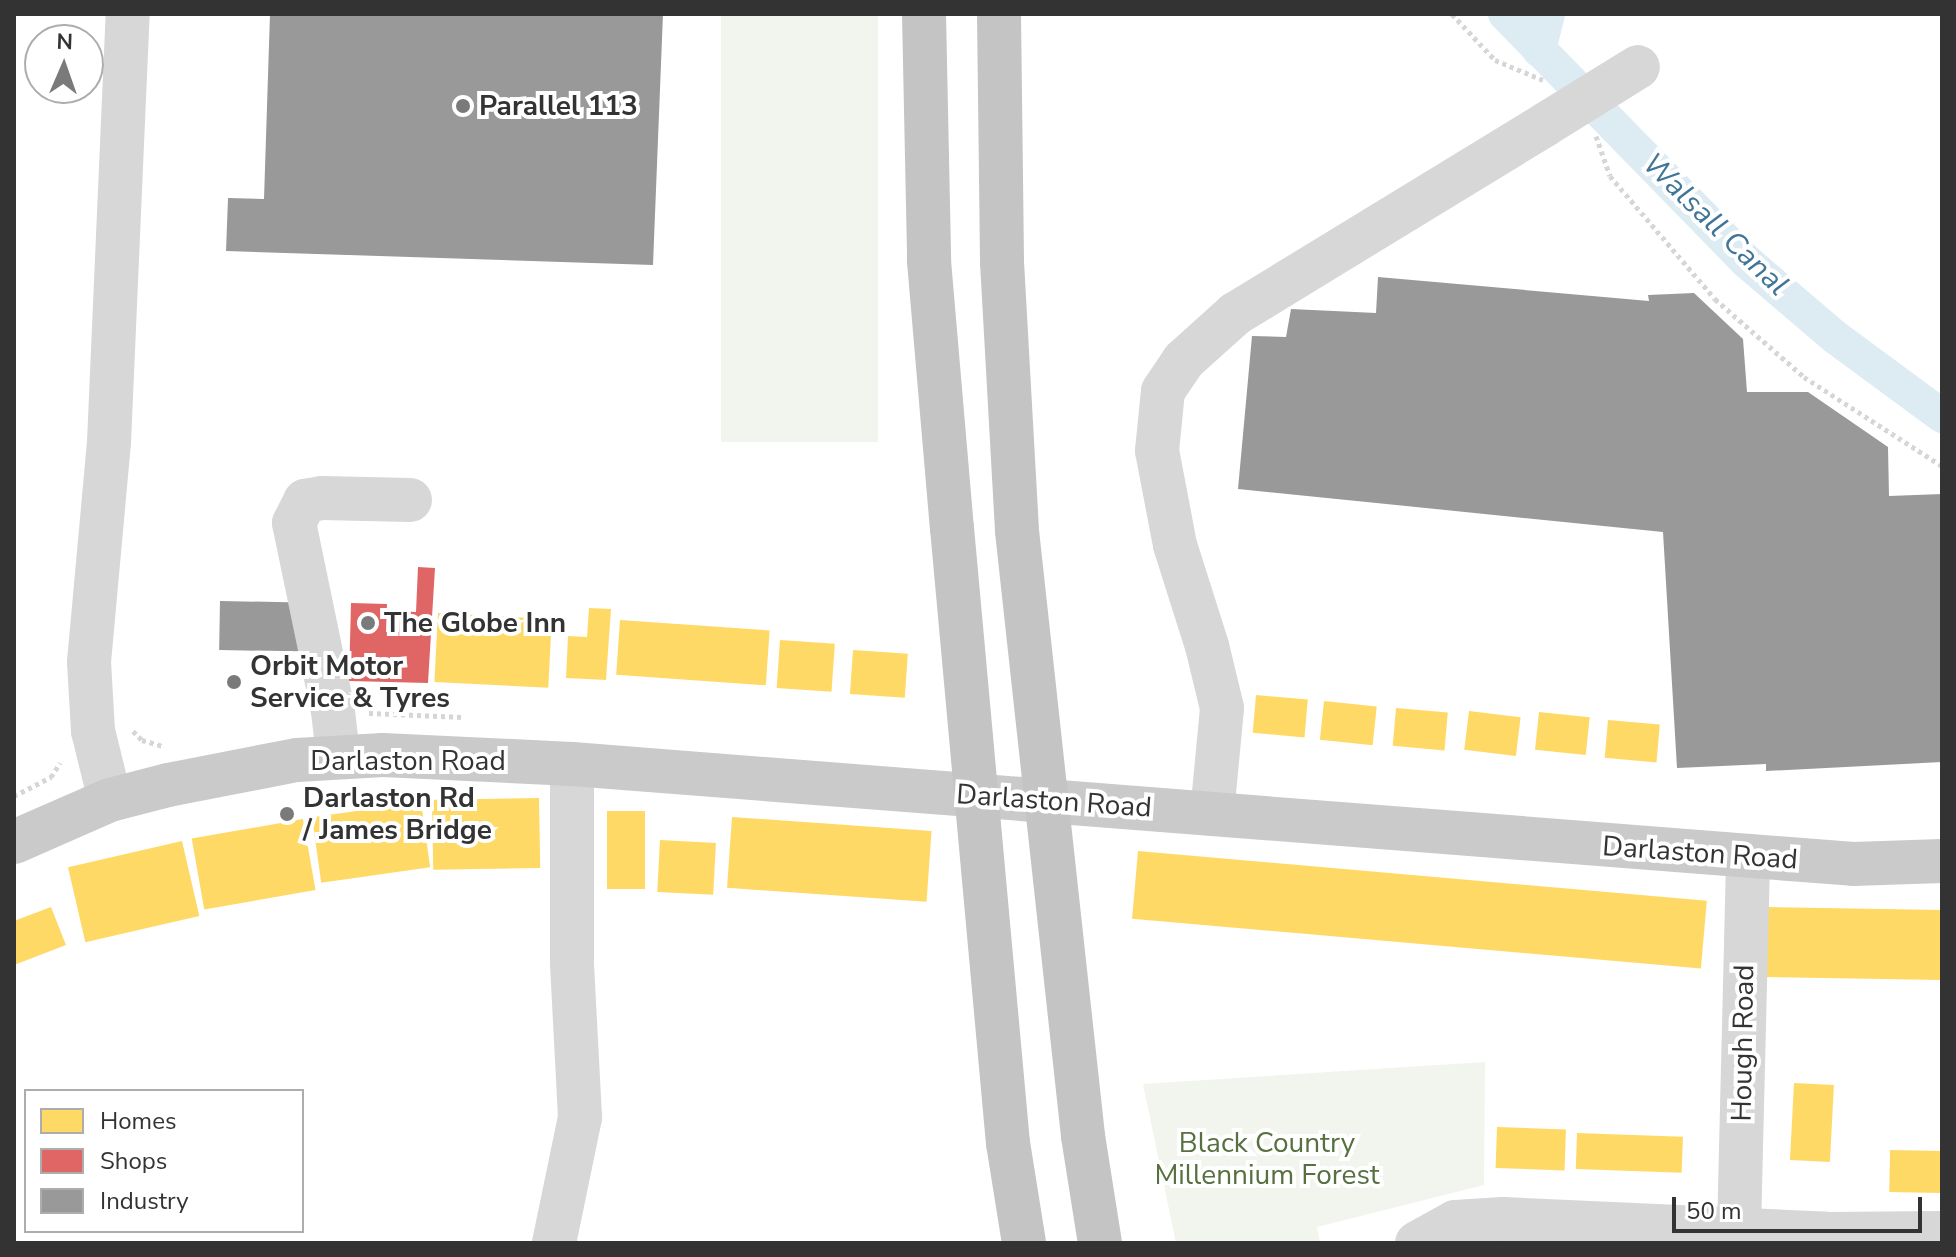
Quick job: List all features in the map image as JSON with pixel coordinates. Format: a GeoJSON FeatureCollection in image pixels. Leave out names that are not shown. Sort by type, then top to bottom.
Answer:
{"type":"FeatureCollection","features":[{"type":"Feature","properties":{"kind":"highway"},"geometry":{"type":"LineString","coordinates":[[924,14],[929,261],[1008,1143],[1024,1243]]}},
{"type":"Feature","properties":{"kind":"highway"},"geometry":{"type":"LineString","coordinates":[[999,14],[1002,262],[1017,531],[1083,1136],[1100,1243]]}},
{"type":"Feature","properties":{"kind":"main road","name":"Darlaston Road"},"geometry":{"type":"LineString","coordinates":[[14,842],[110,800],[168,785],[338,755],[572,764],[1853,864],[1942,861]]}},
{"type":"Feature","properties":{"kind":"street"},"geometry":{"type":"LineString","coordinates":[[110,800],[93,731],[89,662],[109,442],[128,14]]}},
{"type":"Feature","properties":{"kind":"street"},"geometry":{"type":"LineString","coordinates":[[1212,814],[1222,708],[1207,646],[1175,545],[1157,451],[1163,391],[1184,360],[1235,314],[1547,103],[1638,67]]}},
{"type":"Feature","properties":{"kind":"street"},"geometry":{"type":"LineString","coordinates":[[338,755],[333,711],[294,523],[305,501],[322,498],[410,500]]}},
{"type":"Feature","properties":{"kind":"street"},"geometry":{"type":"LineString","coordinates":[[554,1243],[580,1117],[572,962],[572,764]]}},
{"type":"Feature","properties":{"kind":"street","name":"Hough Road"},"geometry":{"type":"LineString","coordinates":[[1739,1230],[1748,856]]}},
{"type":"Feature","properties":{"kind":"street"},"geometry":{"type":"LineString","coordinates":[[1417,1243],[1455,1222],[1503,1219],[1739,1230],[1827,1238],[1942,1233]]}},
{"type":"Feature","properties":{"kind":"path"},"geometry":{"type":"LineString","coordinates":[[1452,14],[1495,60],[1547,103]]}},
{"type":"Feature","properties":{"kind":"path"},"geometry":{"type":"LineString","coordinates":[[1594,131],[1610,176],[1715,299],[1804,377],[1942,466]]}},
{"type":"Feature","properties":{"kind":"green space"},"geometry":{"type":"Polygon","coordinates":[[[721,14],[878,14],[878,442],[721,442],[721,14]]]}},
{"type":"Feature","properties":{"kind":"green space","name":"Black Country Millennium Forest"},"geometry":{"type":"Polygon","coordinates":[[[1485,1062],[1484,1185],[1317,1227],[1320,1243],[1176,1243],[1143,1084],[1485,1062]]]}},
{"type":"Feature","properties":{"kind":"building: Homes"},"geometry":{"type":"Polygon","coordinates":[[[589,608],[611,609],[606,680],[566,678],[568,636],[587,637],[589,608]]]}},
{"type":"Feature","properties":{"kind":"building: Homes"},"geometry":{"type":"Polygon","coordinates":[[[438,613],[552,619],[548,688],[434,682],[438,613]]]}},
{"type":"Feature","properties":{"kind":"building: Homes"},"geometry":{"type":"Polygon","coordinates":[[[620,620],[770,630],[766,685],[616,675],[620,620]]]}},
{"type":"Feature","properties":{"kind":"building: Homes"},"geometry":{"type":"Polygon","coordinates":[[[780,640],[835,644],[832,692],[777,688],[780,640]]]}},
{"type":"Feature","properties":{"kind":"building: Homes"},"geometry":{"type":"Polygon","coordinates":[[[853,650],[908,654],[905,698],[850,694],[853,650]]]}},
{"type":"Feature","properties":{"kind":"building: Homes"},"geometry":{"type":"Polygon","coordinates":[[[1256,695],[1308,700],[1304,737],[1253,733],[1256,695]]]}},
{"type":"Feature","properties":{"kind":"building: Homes"},"geometry":{"type":"Polygon","coordinates":[[[1324,701],[1377,707],[1373,745],[1320,740],[1324,701]]]}},
{"type":"Feature","properties":{"kind":"building: Homes"},"geometry":{"type":"Polygon","coordinates":[[[1396,708],[1448,713],[1444,750],[1393,746],[1396,708]]]}},
{"type":"Feature","properties":{"kind":"building: Homes"},"geometry":{"type":"Polygon","coordinates":[[[1469,711],[1521,717],[1516,756],[1464,750],[1469,711]]]}},
{"type":"Feature","properties":{"kind":"building: Homes"},"geometry":{"type":"Polygon","coordinates":[[[1539,712],[1590,717],[1586,755],[1535,750],[1539,712]]]}},
{"type":"Feature","properties":{"kind":"building: Homes"},"geometry":{"type":"Polygon","coordinates":[[[1608,720],[1660,725],[1656,762],[1605,758],[1608,720]]]}},
{"type":"Feature","properties":{"kind":"building: Homes"},"geometry":{"type":"Polygon","coordinates":[[[539,798],[540,868],[433,870],[432,800],[539,798]]]}},
{"type":"Feature","properties":{"kind":"building: Homes"},"geometry":{"type":"Polygon","coordinates":[[[421,802],[430,867],[321,883],[312,817],[421,802]]]}},
{"type":"Feature","properties":{"kind":"building: Homes"},"geometry":{"type":"Polygon","coordinates":[[[607,811],[645,811],[645,889],[607,889],[607,811]]]}},
{"type":"Feature","properties":{"kind":"building: Homes"},"geometry":{"type":"Polygon","coordinates":[[[732,817],[932,831],[927,902],[727,888],[732,817]]]}},
{"type":"Feature","properties":{"kind":"building: Homes"},"geometry":{"type":"Polygon","coordinates":[[[303,819],[316,890],[204,910],[192,839],[303,819]]]}},
{"type":"Feature","properties":{"kind":"building: Homes"},"geometry":{"type":"Polygon","coordinates":[[[660,840],[716,843],[713,895],[657,892],[660,840]]]}},
{"type":"Feature","properties":{"kind":"building: Homes"},"geometry":{"type":"Polygon","coordinates":[[[182,841],[199,916],[85,942],[68,867],[182,841]]]}},
{"type":"Feature","properties":{"kind":"building: Homes"},"geometry":{"type":"Polygon","coordinates":[[[1138,851],[1707,901],[1701,969],[1132,919],[1138,851]]]}},
{"type":"Feature","properties":{"kind":"building: Homes"},"geometry":{"type":"Polygon","coordinates":[[[51,907],[66,945],[14,965],[14,921],[51,907]]]}},
{"type":"Feature","properties":{"kind":"building: Homes"},"geometry":{"type":"Polygon","coordinates":[[[1765,907],[1942,910],[1941,980],[1764,977],[1765,907]]]}},
{"type":"Feature","properties":{"kind":"building: Homes"},"geometry":{"type":"Polygon","coordinates":[[[1794,1083],[1834,1085],[1830,1162],[1790,1160],[1794,1083]]]}},
{"type":"Feature","properties":{"kind":"building: Homes"},"geometry":{"type":"Polygon","coordinates":[[[1497,1127],[1566,1129],[1565,1170],[1496,1168],[1497,1127]]]}},
{"type":"Feature","properties":{"kind":"building: Homes"},"geometry":{"type":"Polygon","coordinates":[[[1577,1133],[1683,1137],[1682,1173],[1576,1169],[1577,1133]]]}},
{"type":"Feature","properties":{"kind":"building: Homes"},"geometry":{"type":"Polygon","coordinates":[[[1890,1150],[1942,1151],[1941,1193],[1889,1192],[1890,1150]]]}},
{"type":"Feature","properties":{"kind":"building: Shops","name":"The Globe Inn"},"geometry":{"type":"Polygon","coordinates":[[[418,567],[435,568],[428,683],[349,681],[351,603],[387,604],[386,632],[399,632],[400,611],[416,612],[418,567]]]}},
{"type":"Feature","properties":{"kind":"building: Industry","name":"Parallel 113"},"geometry":{"type":"Polygon","coordinates":[[[270,14],[663,14],[653,265],[226,251],[228,198],[264,199],[270,14]]]}},
{"type":"Feature","properties":{"kind":"building: Industry"},"geometry":{"type":"Polygon","coordinates":[[[1378,277],[1649,301],[1648,295],[1694,293],[1743,339],[1747,392],[1808,392],[1888,447],[1889,496],[1942,494],[1942,762],[1766,771],[1766,764],[1677,768],[1663,532],[1238,489],[1252,336],[1286,337],[1291,309],[1376,313],[1378,277]]]}},
{"type":"Feature","properties":{"kind":"building: Industry"},"geometry":{"type":"Polygon","coordinates":[[[220,601],[299,602],[298,651],[219,650],[220,601]]]}},
{"type":"Feature","properties":{"kind":"waterway","name":"Walsall Canal"},"geometry":{"type":"LineString","coordinates":[[1505,14],[1746,261],[1835,337],[1942,416]]}},
{"type":"Feature","properties":{"kind":"waterway"},"geometry":{"type":"LineString","coordinates":[[1539,50],[1548,14]]}},
{"type":"Feature","properties":{"kind":"place","name":"Parallel 113"},"geometry":{"type":"Point","coordinates":[463,106]}},
{"type":"Feature","properties":{"kind":"place","name":"The Globe Inn"},"geometry":{"type":"Point","coordinates":[368,623]}},
{"type":"Feature","properties":{"kind":"place","name":"Orbit Motor Service & Tyres"},"geometry":{"type":"Point","coordinates":[234,682]}},
{"type":"Feature","properties":{"kind":"place","name":"Darlaston Rd / James Bridge"},"geometry":{"type":"Point","coordinates":[287,814]}}]}
